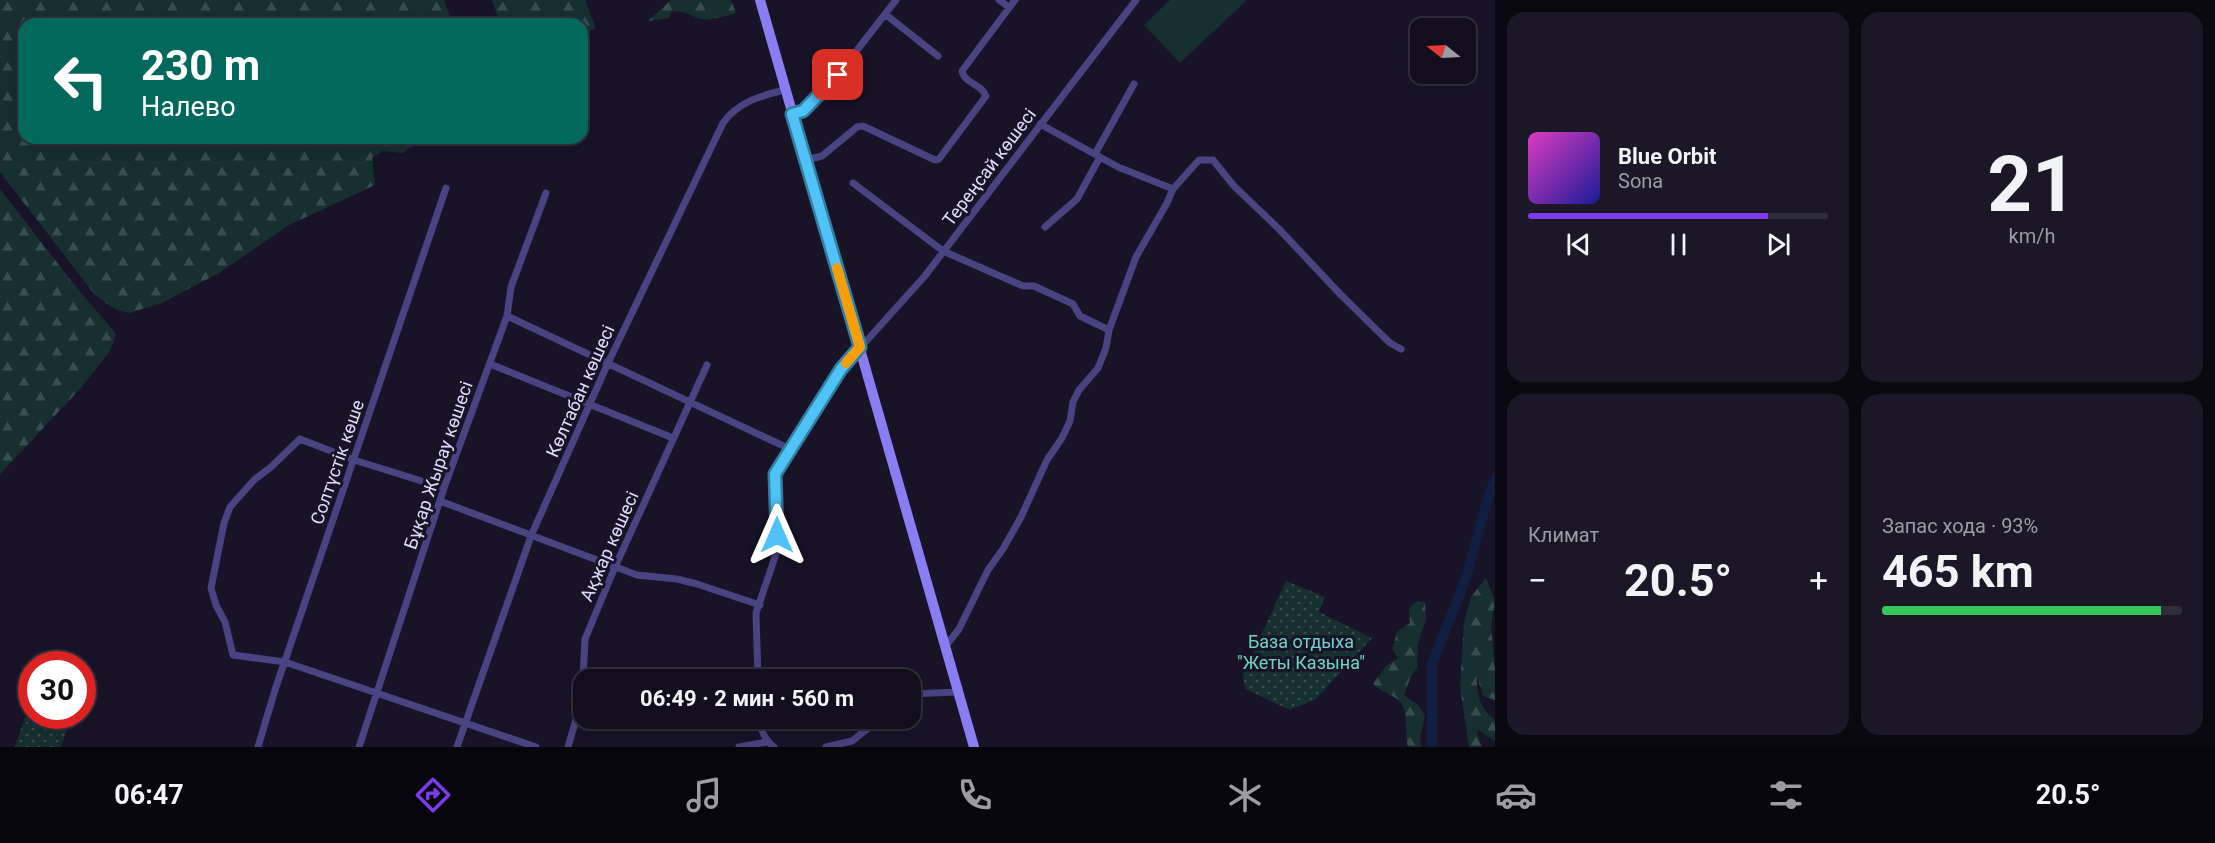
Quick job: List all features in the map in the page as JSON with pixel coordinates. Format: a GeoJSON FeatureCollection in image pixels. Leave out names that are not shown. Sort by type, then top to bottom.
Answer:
{"type":"FeatureCollection","features":[{"type":"Feature","properties":{"kind":"main road"},"geometry":{"type":"LineString","coordinates":[[760,0],[974,747]]}},
{"type":"Feature","properties":{"kind":"street"},"geometry":{"type":"LineString","coordinates":[[792,114],[803,111],[826,90],[896,0]]}},
{"type":"Feature","properties":{"kind":"street"},"geometry":{"type":"LineString","coordinates":[[999,0],[1009,8]]}},
{"type":"Feature","properties":{"kind":"street"},"geometry":{"type":"LineString","coordinates":[[806,160],[822,156],[856,127],[863,126],[936,160],[939,159],[986,96],[984,90],[965,78],[962,71],[1015,0]]}},
{"type":"Feature","properties":{"kind":"street","name":"Тереңсай көшесі"},"geometry":{"type":"LineString","coordinates":[[758,669],[756,613],[776,554],[775,474],[841,369],[924,277],[1136,0]]}},
{"type":"Feature","properties":{"kind":"street"},"geometry":{"type":"LineString","coordinates":[[885,14],[938,56]]}},
{"type":"Feature","properties":{"kind":"street"},"geometry":{"type":"LineString","coordinates":[[1044,227],[1075,202],[1134,84]]}},
{"type":"Feature","properties":{"kind":"street","name":"Көлтабан көшесі"},"geometry":{"type":"LineString","coordinates":[[457,747],[531,536],[608,363],[723,123],[732,110],[739,106],[784,90]]}},
{"type":"Feature","properties":{"kind":"street"},"geometry":{"type":"LineString","coordinates":[[1040,124],[1118,167],[1173,189]]}},
{"type":"Feature","properties":{"kind":"street"},"geometry":{"type":"LineString","coordinates":[[945,647],[959,629],[988,570],[1021,517],[1047,460],[1070,421],[1073,402],[1079,390],[1098,368],[1106,348],[1109,330],[1136,257],[1173,189],[1199,159],[1213,160],[1234,186],[1278,228],[1341,295],[1389,343],[1401,349]]}},
{"type":"Feature","properties":{"kind":"street"},"geometry":{"type":"LineString","coordinates":[[853,183],[943,251],[1023,286],[1034,285],[1073,304],[1080,316],[1109,330]]}},
{"type":"Feature","properties":{"kind":"street","name":"Солтүстік көше"},"geometry":{"type":"LineString","coordinates":[[258,747],[446,188]]}},
{"type":"Feature","properties":{"kind":"street","name":"Бұқар Жырау көшесі"},"geometry":{"type":"LineString","coordinates":[[358,747],[444,488],[507,316],[511,287],[546,193]]}},
{"type":"Feature","properties":{"kind":"street"},"geometry":{"type":"LineString","coordinates":[[507,316],[790,449]]}},
{"type":"Feature","properties":{"kind":"street"},"geometry":{"type":"LineString","coordinates":[[490,364],[673,438]]}},
{"type":"Feature","properties":{"kind":"street","name":"Ақжар көшесі"},"geometry":{"type":"LineString","coordinates":[[568,747],[582,699],[585,639],[615,567],[707,365]]}},
{"type":"Feature","properties":{"kind":"street"},"geometry":{"type":"LineString","coordinates":[[444,488],[354,460],[300,439],[254,480],[230,507],[224,523],[211,588],[225,622],[233,656],[285,662],[536,747]]}},
{"type":"Feature","properties":{"kind":"street"},"geometry":{"type":"LineString","coordinates":[[440,501],[637,576],[677,579],[760,605]]}},
{"type":"Feature","properties":{"kind":"street"},"geometry":{"type":"LineString","coordinates":[[921,694],[958,692]]}},
{"type":"Feature","properties":{"kind":"street"},"geometry":{"type":"LineString","coordinates":[[739,747],[765,745],[761,729]]}},
{"type":"Feature","properties":{"kind":"street"},"geometry":{"type":"LineString","coordinates":[[826,747],[852,741],[867,729]]}},
{"type":"Feature","properties":{"kind":"green space"},"geometry":{"type":"Polygon","coordinates":[[[0,0],[444,0],[451,18],[18,18],[18,144],[416,144],[402,153],[383,151],[372,158],[375,185],[289,225],[219,273],[162,303],[129,313],[115,309],[95,295],[0,172],[0,0]]]}},
{"type":"Feature","properties":{"kind":"green space"},"geometry":{"type":"Polygon","coordinates":[[[492,0],[585,0],[596,28],[588,32],[588,18],[498,18],[492,0]]]}},
{"type":"Feature","properties":{"kind":"green space"},"geometry":{"type":"Polygon","coordinates":[[[671,0],[731,0],[736,13],[718,18],[700,19],[684,12],[671,12],[669,18],[648,21],[671,0]]]}},
{"type":"Feature","properties":{"kind":"green space"},"geometry":{"type":"Polygon","coordinates":[[[1170,0],[1247,0],[1180,63],[1144,25],[1170,0]]]}},
{"type":"Feature","properties":{"kind":"green space"},"geometry":{"type":"Polygon","coordinates":[[[0,189],[116,334],[110,351],[80,389],[0,474],[0,189]]]}},
{"type":"Feature","properties":{"kind":"green space"},"geometry":{"type":"Polygon","coordinates":[[[1486,578],[1495,601],[1491,627],[1495,700],[1483,696],[1477,676],[1477,688],[1482,706],[1495,720],[1495,741],[1476,730],[1482,747],[1469,747],[1460,687],[1464,622],[1471,597],[1486,578]]]}},
{"type":"Feature","properties":{"kind":"green space","name":"База отдыха \"Жеты Казына\""},"geometry":{"type":"Polygon","coordinates":[[[1286,581],[1325,597],[1319,612],[1372,638],[1316,699],[1290,710],[1245,689],[1243,675],[1286,581]]]}},
{"type":"Feature","properties":{"kind":"green space"},"geometry":{"type":"Polygon","coordinates":[[[1417,601],[1425,602],[1426,619],[1418,644],[1417,668],[1411,676],[1404,695],[1419,706],[1425,716],[1420,737],[1421,747],[1408,747],[1403,706],[1394,697],[1373,684],[1386,666],[1398,658],[1392,649],[1397,632],[1410,623],[1409,608],[1417,601]]]}},
{"type":"Feature","properties":{"kind":"green space"},"geometry":{"type":"Polygon","coordinates":[[[21,729],[67,729],[61,747],[15,747],[21,729]]]}},
{"type":"Feature","properties":{"kind":"waterway"},"geometry":{"type":"LineString","coordinates":[[1432,747],[1432,664],[1466,578],[1495,480]]}},
{"type":"Feature","properties":{"kind":"slow traffic"},"geometry":{"type":"LineString","coordinates":[[837,268],[860,347],[846,363]]}},
{"type":"Feature","properties":{"kind":"route"},"geometry":{"type":"LineString","coordinates":[[777,535],[775,474],[841,369],[860,347],[792,114],[803,111],[826,90],[838,75]]}}]}
